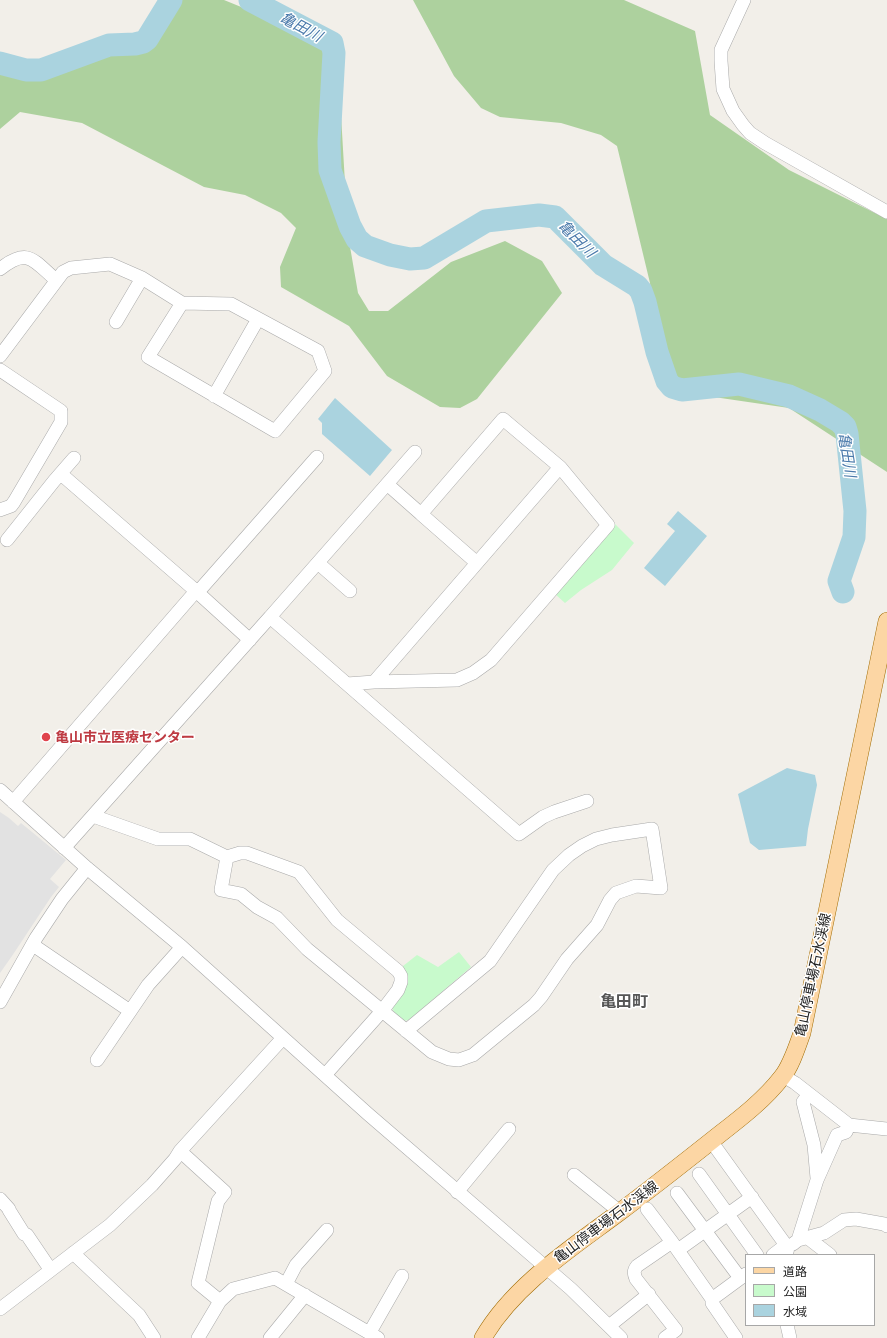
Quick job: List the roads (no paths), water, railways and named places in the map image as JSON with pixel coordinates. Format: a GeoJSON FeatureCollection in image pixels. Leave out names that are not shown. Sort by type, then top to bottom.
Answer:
{"type":"FeatureCollection","features":[{"type":"Feature","properties":{"kind":"main road","name":"亀山停車場石水渓線"},"geometry":{"type":"LineString","coordinates":[[483,1338],[488,1329],[510,1302],[545,1268],[712,1141],[755,1105],[783,1076],[802,1033],[887,621]]}},
{"type":"Feature","properties":{"kind":"street"},"geometry":{"type":"LineString","coordinates":[[744,0],[721,50],[720,61],[723,89],[736,116],[750,133],[765,143],[887,212]]}},
{"type":"Feature","properties":{"kind":"street"},"geometry":{"type":"LineString","coordinates":[[0,270],[12,260],[27,257],[37,262],[56,280]]}},
{"type":"Feature","properties":{"kind":"street"},"geometry":{"type":"LineString","coordinates":[[0,356],[63,272],[71,268],[110,264],[142,278],[182,303],[231,304],[318,351],[325,371],[275,431],[148,357],[182,303]]}},
{"type":"Feature","properties":{"kind":"street"},"geometry":{"type":"LineString","coordinates":[[116,322],[142,278]]}},
{"type":"Feature","properties":{"kind":"street"},"geometry":{"type":"LineString","coordinates":[[214,396],[258,319]]}},
{"type":"Feature","properties":{"kind":"street"},"geometry":{"type":"LineString","coordinates":[[0,370],[61,411],[61,422],[14,502],[11,506],[0,510]]}},
{"type":"Feature","properties":{"kind":"street"},"geometry":{"type":"LineString","coordinates":[[347,684],[458,680],[473,673],[492,660],[608,525],[560,467],[503,419],[421,514]]}},
{"type":"Feature","properties":{"kind":"street"},"geometry":{"type":"LineString","coordinates":[[64,848],[416,452]]}},
{"type":"Feature","properties":{"kind":"street"},"geometry":{"type":"LineString","coordinates":[[13,802],[317,457]]}},
{"type":"Feature","properties":{"kind":"street"},"geometry":{"type":"LineString","coordinates":[[7,540],[74,458]]}},
{"type":"Feature","properties":{"kind":"street"},"geometry":{"type":"LineString","coordinates":[[374,682],[560,467]]}},
{"type":"Feature","properties":{"kind":"street"},"geometry":{"type":"LineString","coordinates":[[61,474],[250,640]]}},
{"type":"Feature","properties":{"kind":"street"},"geometry":{"type":"LineString","coordinates":[[387,484],[477,563]]}},
{"type":"Feature","properties":{"kind":"street"},"geometry":{"type":"LineString","coordinates":[[318,563],[350,591]]}},
{"type":"Feature","properties":{"kind":"street"},"geometry":{"type":"LineString","coordinates":[[270,617],[519,834],[543,817],[587,801]]}},
{"type":"Feature","properties":{"kind":"street"},"geometry":{"type":"LineString","coordinates":[[0,790],[87,868],[182,948],[457,1192],[571,1289],[621,1338]]}},
{"type":"Feature","properties":{"kind":"street"},"geometry":{"type":"LineString","coordinates":[[93,816],[158,839],[190,840],[227,857],[240,853],[247,853],[299,872],[337,920],[398,971],[401,976],[401,982],[398,990],[325,1075]]}},
{"type":"Feature","properties":{"kind":"street"},"geometry":{"type":"LineString","coordinates":[[227,857],[221,890],[241,894],[257,907],[277,918],[307,949],[432,1052],[441,1057],[459,1060],[473,1055],[541,997],[567,959],[596,925],[610,900],[616,893],[636,886],[661,888],[652,829],[596,839],[569,855],[553,870],[490,960],[406,1030]]}},
{"type":"Feature","properties":{"kind":"street"},"geometry":{"type":"LineString","coordinates":[[0,1002],[36,938],[62,899],[87,868]]}},
{"type":"Feature","properties":{"kind":"street"},"geometry":{"type":"LineString","coordinates":[[33,944],[130,1011]]}},
{"type":"Feature","properties":{"kind":"street"},"geometry":{"type":"LineString","coordinates":[[97,1060],[148,985],[182,948]]}},
{"type":"Feature","properties":{"kind":"street"},"geometry":{"type":"LineString","coordinates":[[0,1309],[110,1225],[152,1185],[175,1159],[180,1151],[283,1038]]}},
{"type":"Feature","properties":{"kind":"street"},"geometry":{"type":"LineString","coordinates":[[783,1076],[795,1083],[849,1125],[881,1128],[887,1118]]}},
{"type":"Feature","properties":{"kind":"street"},"geometry":{"type":"LineString","coordinates":[[809,1094],[803,1102],[814,1145],[817,1180]]}},
{"type":"Feature","properties":{"kind":"street"},"geometry":{"type":"LineString","coordinates":[[793,1245],[817,1180],[837,1135],[846,1132],[849,1125]]}},
{"type":"Feature","properties":{"kind":"street"},"geometry":{"type":"LineString","coordinates":[[457,1192],[509,1130]]}},
{"type":"Feature","properties":{"kind":"street"},"geometry":{"type":"LineString","coordinates":[[712,1141],[752,1197],[793,1245],[826,1254]]}},
{"type":"Feature","properties":{"kind":"street"},"geometry":{"type":"LineString","coordinates":[[180,1151],[225,1192],[218,1201],[198,1283],[220,1301]]}},
{"type":"Feature","properties":{"kind":"street"},"geometry":{"type":"LineString","coordinates":[[699,1174],[756,1254]]}},
{"type":"Feature","properties":{"kind":"street"},"geometry":{"type":"LineString","coordinates":[[574,1175],[620,1212]]}},
{"type":"Feature","properties":{"kind":"street"},"geometry":{"type":"LineString","coordinates":[[677,1194],[705,1231],[743,1276],[712,1299]]}},
{"type":"Feature","properties":{"kind":"street"},"geometry":{"type":"LineString","coordinates":[[665,1338],[676,1330],[636,1279],[634,1269],[637,1266],[705,1231],[752,1197]]}},
{"type":"Feature","properties":{"kind":"street"},"geometry":{"type":"LineString","coordinates":[[0,1199],[9,1209],[24,1234],[27,1235],[50,1270]]}},
{"type":"Feature","properties":{"kind":"street"},"geometry":{"type":"LineString","coordinates":[[646,1209],[675,1246],[712,1299],[712,1304],[736,1338]]}},
{"type":"Feature","properties":{"kind":"street"},"geometry":{"type":"LineString","coordinates":[[775,1254],[824,1233],[844,1220],[886,1222]]}},
{"type":"Feature","properties":{"kind":"street"},"geometry":{"type":"LineString","coordinates":[[286,1284],[296,1265],[327,1230]]}},
{"type":"Feature","properties":{"kind":"street"},"geometry":{"type":"LineString","coordinates":[[73,1253],[139,1315],[154,1338]]}},
{"type":"Feature","properties":{"kind":"street"},"geometry":{"type":"LineString","coordinates":[[198,1338],[220,1301],[233,1289],[275,1278],[374,1335],[402,1276]]}},
{"type":"Feature","properties":{"kind":"street"},"geometry":{"type":"LineString","coordinates":[[609,1326],[649,1294]]}},
{"type":"Feature","properties":{"kind":"street"},"geometry":{"type":"LineString","coordinates":[[270,1338],[306,1296]]}},
{"type":"Feature","properties":{"kind":"street"},"geometry":{"type":"LineString","coordinates":[[787,1326],[790,1338]]}},
{"type":"Feature","properties":{"kind":"water"},"geometry":{"type":"Polygon","coordinates":[[[335,398],[392,450],[370,476],[322,434],[322,423],[318,419],[335,398]]]}},
{"type":"Feature","properties":{"kind":"water"},"geometry":{"type":"Polygon","coordinates":[[[678,511],[707,536],[665,586],[644,568],[675,531],[667,524],[678,511]]]}},
{"type":"Feature","properties":{"kind":"water"},"geometry":{"type":"Polygon","coordinates":[[[787,768],[815,775],[817,785],[806,846],[759,850],[750,843],[738,794],[787,768]]]}},
{"type":"Feature","properties":{"kind":"waterway","name":"亀田川"},"geometry":{"type":"LineString","coordinates":[[0,63],[26,70],[41,70],[109,45],[135,44],[143,42],[147,39],[171,0]]}},
{"type":"Feature","properties":{"kind":"waterway","name":"亀田川"},"geometry":{"type":"LineString","coordinates":[[250,0],[332,43],[334,53],[329,142],[330,170],[350,226],[357,239],[365,246],[390,255],[410,259],[424,258],[486,221],[539,215],[555,217],[603,265],[637,286],[641,291],[657,352],[667,381],[672,387],[682,390],[739,384],[789,396],[820,410],[840,422],[845,427],[847,434],[855,511],[854,537],[839,581],[843,592]]}},
{"type":"Feature","properties":{"kind":"place","name":"亀山市立医療センター"},"geometry":{"type":"Point","coordinates":[46,737]}},
{"type":"Feature","properties":{"kind":"district","name":"亀田町"},"geometry":{"type":"Point","coordinates":[624,1002]}}]}
